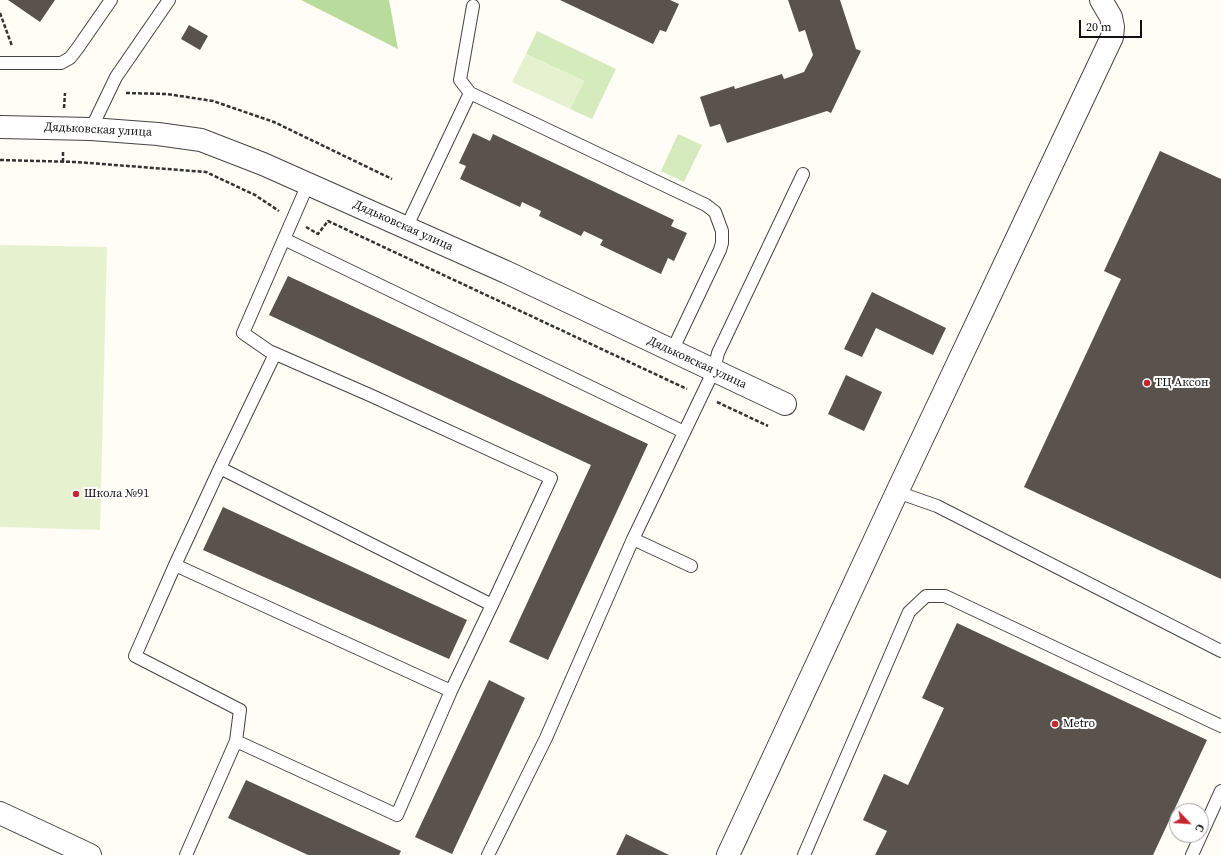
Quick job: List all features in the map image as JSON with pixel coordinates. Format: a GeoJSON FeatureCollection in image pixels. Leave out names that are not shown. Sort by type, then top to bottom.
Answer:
{"type":"FeatureCollection","features":[{"type":"Feature","properties":{"kind":"street"},"geometry":{"type":"LineString","coordinates":[[728,855],[897,492],[1112,37],[1113,27],[1111,18],[1101,0]]}},
{"type":"Feature","properties":{"kind":"street","name":"Дядьковская улица"},"geometry":{"type":"LineString","coordinates":[[0,127],[91,129],[158,134],[201,140],[263,164],[506,272],[785,404]]}},
{"type":"Feature","properties":{"kind":"street"},"geometry":{"type":"LineString","coordinates":[[0,813],[90,855]]}},
{"type":"Feature","properties":{"kind":"lane"},"geometry":{"type":"LineString","coordinates":[[0,63],[61,64],[70,58],[111,0]]}},
{"type":"Feature","properties":{"kind":"lane"},"geometry":{"type":"LineString","coordinates":[[91,129],[116,77],[169,0]]}},
{"type":"Feature","properties":{"kind":"lane"},"geometry":{"type":"LineString","coordinates":[[474,6],[460,80],[470,93],[706,205],[714,212],[723,237],[720,250],[672,351]]}},
{"type":"Feature","properties":{"kind":"lane"},"geometry":{"type":"LineString","coordinates":[[406,228],[470,93]]}},
{"type":"Feature","properties":{"kind":"lane"},"geometry":{"type":"LineString","coordinates":[[488,855],[546,738],[633,539],[702,396],[714,370],[718,353],[802,174]]}},
{"type":"Feature","properties":{"kind":"lane"},"geometry":{"type":"LineString","coordinates":[[236,741],[396,815],[451,691],[551,478],[372,396],[275,354],[243,333],[308,184]]}},
{"type":"Feature","properties":{"kind":"lane"},"geometry":{"type":"LineString","coordinates":[[284,238],[684,432]]}},
{"type":"Feature","properties":{"kind":"lane"},"geometry":{"type":"LineString","coordinates":[[186,855],[236,741],[240,710],[135,656],[175,565],[275,354]]}},
{"type":"Feature","properties":{"kind":"lane"},"geometry":{"type":"LineString","coordinates":[[220,468],[492,605]]}},
{"type":"Feature","properties":{"kind":"lane"},"geometry":{"type":"LineString","coordinates":[[897,492],[937,506],[1221,651]]}},
{"type":"Feature","properties":{"kind":"lane"},"geometry":{"type":"LineString","coordinates":[[633,539],[691,566]]}},
{"type":"Feature","properties":{"kind":"lane"},"geometry":{"type":"LineString","coordinates":[[175,565],[451,691]]}},
{"type":"Feature","properties":{"kind":"lane"},"geometry":{"type":"LineString","coordinates":[[804,855],[909,612],[926,596],[945,596],[1221,726]]}},
{"type":"Feature","properties":{"kind":"lane"},"geometry":{"type":"LineString","coordinates":[[1192,855],[1221,791]]}},
{"type":"Feature","properties":{"kind":"path"},"geometry":{"type":"LineString","coordinates":[[0,13],[19,63]]}},
{"type":"Feature","properties":{"kind":"path"},"geometry":{"type":"LineString","coordinates":[[64,113],[65,92]]}},
{"type":"Feature","properties":{"kind":"path"},"geometry":{"type":"LineString","coordinates":[[119,93],[167,94],[213,101],[274,122],[392,179]]}},
{"type":"Feature","properties":{"kind":"path"},"geometry":{"type":"LineString","coordinates":[[0,160],[76,162],[206,172],[255,195],[292,220],[318,234],[328,221],[768,426]]}},
{"type":"Feature","properties":{"kind":"green space"},"geometry":{"type":"Polygon","coordinates":[[[301,0],[389,0],[398,49],[301,0]]]}},
{"type":"Feature","properties":{"kind":"green space"},"geometry":{"type":"Polygon","coordinates":[[[537,31],[616,69],[592,119],[570,109],[584,81],[526,54],[537,31]]]}},
{"type":"Feature","properties":{"kind":"green space"},"geometry":{"type":"Polygon","coordinates":[[[526,54],[584,81],[570,109],[512,82],[526,54]]]}},
{"type":"Feature","properties":{"kind":"green space"},"geometry":{"type":"Polygon","coordinates":[[[678,134],[702,145],[684,182],[661,171],[678,134]]]}},
{"type":"Feature","properties":{"kind":"green space"},"geometry":{"type":"Polygon","coordinates":[[[0,245],[107,247],[100,530],[0,527],[0,245]]]}},
{"type":"Feature","properties":{"kind":"building"},"geometry":{"type":"Polygon","coordinates":[[[8,0],[55,0],[40,22],[8,0]]]}},
{"type":"Feature","properties":{"kind":"building"},"geometry":{"type":"Polygon","coordinates":[[[560,0],[670,0],[679,4],[666,32],[660,30],[653,44],[560,0]]]}},
{"type":"Feature","properties":{"kind":"building"},"geometry":{"type":"Polygon","coordinates":[[[788,0],[840,0],[856,49],[861,51],[831,113],[827,111],[727,143],[720,124],[710,127],[700,97],[734,86],[735,89],[782,74],[784,79],[804,72],[813,55],[805,30],[799,32],[788,0]]]}},
{"type":"Feature","properties":{"kind":"building"},"geometry":{"type":"Polygon","coordinates":[[[189,25],[208,36],[200,50],[181,39],[189,25]]]}},
{"type":"Feature","properties":{"kind":"building"},"geometry":{"type":"Polygon","coordinates":[[[473,133],[490,141],[493,134],[674,220],[671,226],[687,233],[674,261],[668,258],[661,274],[600,245],[603,240],[584,231],[581,236],[539,216],[541,211],[522,202],[520,207],[460,179],[466,166],[459,163],[473,133]]]}},
{"type":"Feature","properties":{"kind":"building","name":"ТЦ Аксон"},"geometry":{"type":"Polygon","coordinates":[[[1160,151],[1221,179],[1221,579],[1024,487],[1121,279],[1104,271],[1160,151]]]}},
{"type":"Feature","properties":{"kind":"building"},"geometry":{"type":"Polygon","coordinates":[[[288,276],[648,444],[548,660],[509,642],[591,465],[269,315],[288,276]]]}},
{"type":"Feature","properties":{"kind":"building"},"geometry":{"type":"Polygon","coordinates":[[[872,292],[946,328],[933,355],[876,328],[862,357],[844,349],[872,292]]]}},
{"type":"Feature","properties":{"kind":"building"},"geometry":{"type":"Polygon","coordinates":[[[846,375],[882,392],[864,431],[828,414],[846,375]]]}},
{"type":"Feature","properties":{"kind":"building"},"geometry":{"type":"Polygon","coordinates":[[[223,507],[467,620],[449,659],[203,550],[223,507]]]}},
{"type":"Feature","properties":{"kind":"building","name":"Metro"},"geometry":{"type":"Polygon","coordinates":[[[957,623],[1207,740],[1177,803],[1169,803],[1169,821],[1153,855],[875,855],[887,831],[863,820],[884,774],[908,785],[944,708],[922,698],[957,623]]]}},
{"type":"Feature","properties":{"kind":"building"},"geometry":{"type":"Polygon","coordinates":[[[489,680],[525,698],[452,854],[415,837],[489,680]]]}},
{"type":"Feature","properties":{"kind":"building"},"geometry":{"type":"Polygon","coordinates":[[[246,780],[401,851],[399,855],[308,855],[228,818],[246,780]]]}},
{"type":"Feature","properties":{"kind":"building"},"geometry":{"type":"Polygon","coordinates":[[[626,834],[669,855],[616,855],[626,834]]]}},
{"type":"Feature","properties":{"kind":"place","name":"ТЦ Аксон"},"geometry":{"type":"Point","coordinates":[1147,383]}},
{"type":"Feature","properties":{"kind":"place","name":"Школа №91"},"geometry":{"type":"Point","coordinates":[76,494]}},
{"type":"Feature","properties":{"kind":"place","name":"Metro"},"geometry":{"type":"Point","coordinates":[1055,724]}}]}
